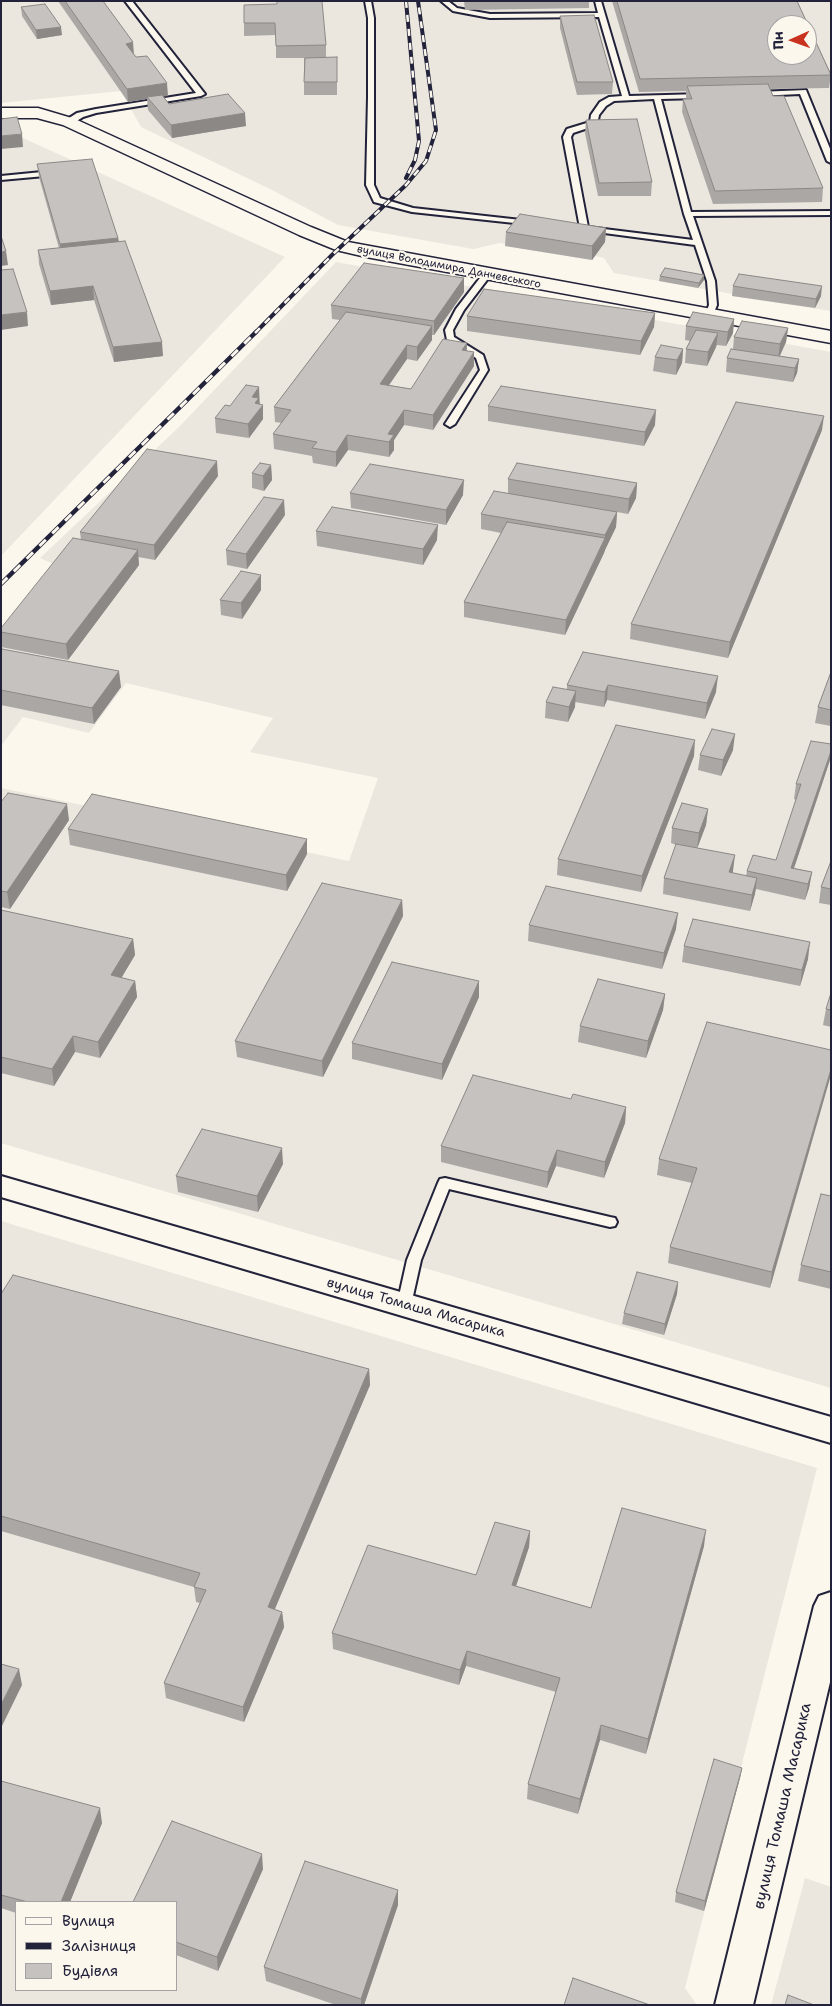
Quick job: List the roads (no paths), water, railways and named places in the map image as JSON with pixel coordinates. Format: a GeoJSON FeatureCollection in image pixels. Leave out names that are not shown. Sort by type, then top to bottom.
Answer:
{"type":"FeatureCollection","features":[{"type":"Feature","properties":{"kind":"street","name":"вулиця Володимира Данчевського"},"geometry":{"type":"LineString","coordinates":[[1,113],[38,114],[69,122],[305,231],[342,246],[391,258],[486,276],[831,337]]}},
{"type":"Feature","properties":{"kind":"street","name":"вулиця Томаша Масарика"},"geometry":{"type":"LineString","coordinates":[[1,1186],[831,1430]]}},
{"type":"Feature","properties":{"kind":"street","name":"вулиця Томаша Масарика"},"geometry":{"type":"LineString","coordinates":[[734,2005],[831,1606]]}},
{"type":"Feature","properties":{"kind":"lane"},"geometry":{"type":"LineString","coordinates":[[69,122],[80,115],[96,111],[201,94],[128,1]]}},
{"type":"Feature","properties":{"kind":"lane"},"geometry":{"type":"LineString","coordinates":[[368,1],[371,18],[372,97],[370,185],[377,200],[412,210],[535,224]]}},
{"type":"Feature","properties":{"kind":"lane"},"geometry":{"type":"LineString","coordinates":[[444,1],[455,10],[490,16],[602,15]]}},
{"type":"Feature","properties":{"kind":"lane"},"geometry":{"type":"LineString","coordinates":[[598,1],[626,98]]}},
{"type":"Feature","properties":{"kind":"lane"},"geometry":{"type":"LineString","coordinates":[[744,94],[803,92],[831,160]]}},
{"type":"Feature","properties":{"kind":"lane"},"geometry":{"type":"LineString","coordinates":[[584,228],[567,137],[570,131],[594,123],[595,114],[603,104],[612,100],[715,95]]}},
{"type":"Feature","properties":{"kind":"lane"},"geometry":{"type":"LineString","coordinates":[[656,97],[688,214],[712,281],[713,305],[709,316]]}},
{"type":"Feature","properties":{"kind":"lane"},"geometry":{"type":"LineString","coordinates":[[1,178],[42,174]]}},
{"type":"Feature","properties":{"kind":"lane"},"geometry":{"type":"LineString","coordinates":[[688,214],[831,213]]}},
{"type":"Feature","properties":{"kind":"lane"},"geometry":{"type":"LineString","coordinates":[[572,227],[698,243]]}},
{"type":"Feature","properties":{"kind":"lane"},"geometry":{"type":"LineString","coordinates":[[450,424],[484,370],[480,357],[450,338],[449,330],[460,309],[486,276]]}},
{"type":"Feature","properties":{"kind":"lane"},"geometry":{"type":"LineString","coordinates":[[404,1305],[414,1260],[445,1183],[610,1222]]}},
{"type":"Feature","properties":{"kind":"railway"},"geometry":{"type":"LineString","coordinates":[[406,1],[419,141],[415,160],[406,178]]}},
{"type":"Feature","properties":{"kind":"railway"},"geometry":{"type":"LineString","coordinates":[[255,333],[332,255],[406,185],[426,161],[436,130],[418,1]]}},
{"type":"Feature","properties":{"kind":"railway"},"geometry":{"type":"LineString","coordinates":[[1,584],[255,333]]}}]}
